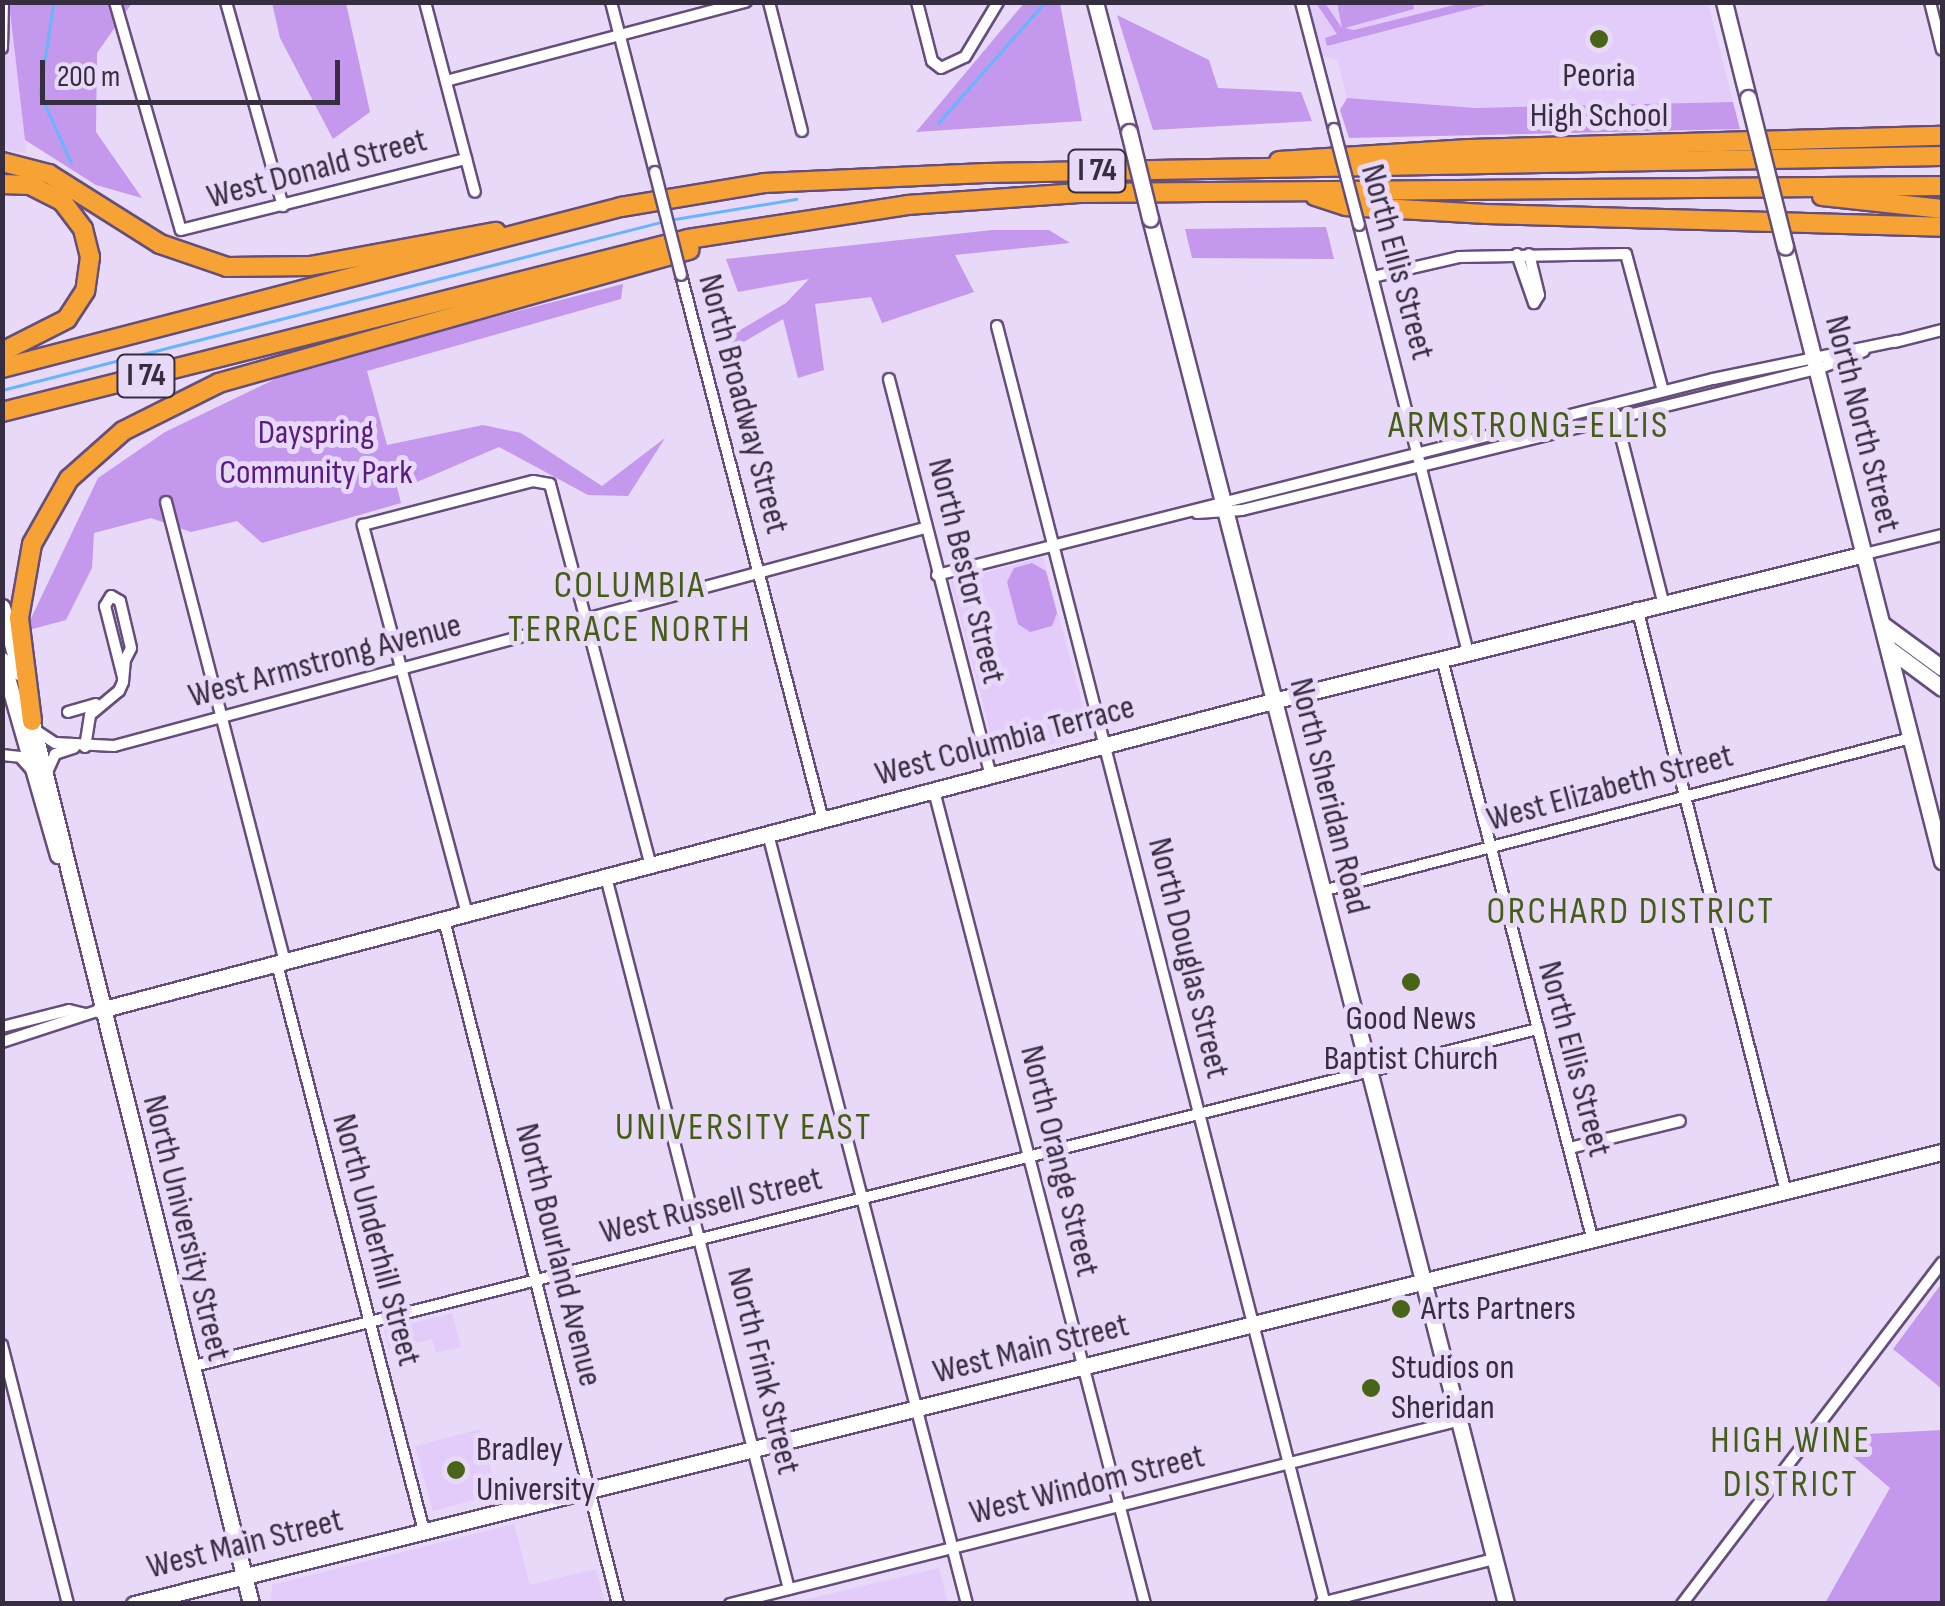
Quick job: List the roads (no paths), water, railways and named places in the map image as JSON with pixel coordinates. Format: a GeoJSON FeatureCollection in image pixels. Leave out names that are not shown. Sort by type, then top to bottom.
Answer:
{"type":"FeatureCollection","features":[{"type":"Feature","properties":{"kind":"highway"},"geometry":{"type":"LineString","coordinates":[[1222,171],[1306,156],[1942,136]]}},
{"type":"Feature","properties":{"kind":"highway","name":"I 74"},"geometry":{"type":"LineString","coordinates":[[2,368],[521,232],[764,183],[1942,156]]}},
{"type":"Feature","properties":{"kind":"highway"},"geometry":{"type":"LineString","coordinates":[[2,162],[49,174],[160,244],[227,267],[310,266],[468,233],[521,232]]}},
{"type":"Feature","properties":{"kind":"highway"},"geometry":{"type":"LineString","coordinates":[[2,184],[30,185],[62,200],[80,222],[90,256],[86,290],[70,315],[2,352]]}},
{"type":"Feature","properties":{"kind":"highway","name":"I 74"},"geometry":{"type":"LineString","coordinates":[[2,412],[768,224],[1051,194],[1942,186]]}},
{"type":"Feature","properties":{"kind":"highway"},"geometry":{"type":"LineString","coordinates":[[1752,190],[1942,209]]}},
{"type":"Feature","properties":{"kind":"highway"},"geometry":{"type":"LineString","coordinates":[[1300,191],[1346,206],[1414,210],[1942,227]]}},
{"type":"Feature","properties":{"kind":"highway"},"geometry":{"type":"LineString","coordinates":[[32,723],[19,618],[32,544],[75,472],[140,418],[219,383],[768,224]]}},
{"type":"Feature","properties":{"kind":"highway"},"geometry":{"type":"LineString","coordinates":[[2,424],[289,340]]}},
{"type":"Feature","properties":{"kind":"main road","name":"North Sheridan Road"},"geometry":{"type":"LineString","coordinates":[[1096,2],[1506,1604]]}},
{"type":"Feature","properties":{"kind":"main road","name":"North North Street"},"geometry":{"type":"LineString","coordinates":[[1724,2],[1942,860]]}},
{"type":"Feature","properties":{"kind":"main road","name":"West Columbia Terrace"},"geometry":{"type":"LineString","coordinates":[[92,1012],[1274,701],[1864,554]]}},
{"type":"Feature","properties":{"kind":"main road","name":"North University Street"},"geometry":{"type":"LineString","coordinates":[[2,608],[51,802],[92,1012],[251,1604]]}},
{"type":"Feature","properties":{"kind":"main road"},"geometry":{"type":"LineString","coordinates":[[1882,624],[1942,668]]}},
{"type":"Feature","properties":{"kind":"main road"},"geometry":{"type":"LineString","coordinates":[[1888,648],[1942,688]]}},
{"type":"Feature","properties":{"kind":"main road","name":"North University Street"},"geometry":{"type":"LineString","coordinates":[[2,660],[30,768],[64,868]]}},
{"type":"Feature","properties":{"kind":"main road","name":"West Main Street"},"geometry":{"type":"LineString","coordinates":[[134,1604],[1942,1152]]}},
{"type":"Feature","properties":{"kind":"street"},"geometry":{"type":"LineString","coordinates":[[2,48],[3,2]]}},
{"type":"Feature","properties":{"kind":"street","name":"West Donald Street"},"geometry":{"type":"LineString","coordinates":[[115,2],[182,230],[466,159]]}},
{"type":"Feature","properties":{"kind":"street"},"geometry":{"type":"LineString","coordinates":[[226,2],[283,206]]}},
{"type":"Feature","properties":{"kind":"street"},"geometry":{"type":"LineString","coordinates":[[425,2],[475,192]]}},
{"type":"Feature","properties":{"kind":"street","name":"North Broadway Street"},"geometry":{"type":"LineString","coordinates":[[611,2],[823,820]]}},
{"type":"Feature","properties":{"kind":"street"},"geometry":{"type":"LineString","coordinates":[[446,81],[746,2]]}},
{"type":"Feature","properties":{"kind":"street"},"geometry":{"type":"LineString","coordinates":[[769,2],[802,132]]}},
{"type":"Feature","properties":{"kind":"street"},"geometry":{"type":"LineString","coordinates":[[917,2],[932,61],[940,68],[966,57],[998,2]]}},
{"type":"Feature","properties":{"kind":"street","name":"North Ellis Street"},"geometry":{"type":"LineString","coordinates":[[1300,2],[1468,652]]}},
{"type":"Feature","properties":{"kind":"street"},"geometry":{"type":"LineString","coordinates":[[1930,2],[1942,50]]}},
{"type":"Feature","properties":{"kind":"street"},"geometry":{"type":"LineString","coordinates":[[1373,277],[1450,258],[1626,254],[1662,391]]}},
{"type":"Feature","properties":{"kind":"street","name":"North Douglas Street"},"geometry":{"type":"LineString","coordinates":[[998,326],[1323,1603]]}},
{"type":"Feature","properties":{"kind":"street"},"geometry":{"type":"LineString","coordinates":[[937,574],[1225,505],[1422,466],[1942,330]]}},
{"type":"Feature","properties":{"kind":"street"},"geometry":{"type":"LineString","coordinates":[[1225,505],[1662,391],[1816,362]]}},
{"type":"Feature","properties":{"kind":"street","name":"North Bestor Street"},"geometry":{"type":"LineString","coordinates":[[889,379],[991,776]]}},
{"type":"Feature","properties":{"kind":"street"},"geometry":{"type":"LineString","coordinates":[[1613,404],[1663,601]]}},
{"type":"Feature","properties":{"kind":"street"},"geometry":{"type":"LineString","coordinates":[[468,914],[363,526],[547,482],[588,620],[651,865]]}},
{"type":"Feature","properties":{"kind":"street","name":"North Underhill Street"},"geometry":{"type":"LineString","coordinates":[[166,502],[368,1320],[424,1530]]}},
{"type":"Feature","properties":{"kind":"street","name":"West Armstrong Avenue"},"geometry":{"type":"LineString","coordinates":[[51,802],[50,761],[58,752],[111,746],[925,528]]}},
{"type":"Feature","properties":{"kind":"street","name":"West Columbia Terrace"},"geometry":{"type":"LineString","coordinates":[[1864,554],[1942,535]]}},
{"type":"Feature","properties":{"kind":"street"},"geometry":{"type":"LineString","coordinates":[[68,712],[116,694],[123,677],[130,640],[120,600],[112,596],[104,606],[123,677]]}},
{"type":"Feature","properties":{"kind":"street"},"geometry":{"type":"LineString","coordinates":[[1636,608],[1786,1192]]}},
{"type":"Feature","properties":{"kind":"street","name":"North Ellis Street"},"geometry":{"type":"LineString","coordinates":[[1442,658],[1593,1241]]}},
{"type":"Feature","properties":{"kind":"street"},"geometry":{"type":"LineString","coordinates":[[85,747],[89,717],[100,703]]}},
{"type":"Feature","properties":{"kind":"street","name":"West Armstrong Avenue"},"geometry":{"type":"LineString","coordinates":[[32,723],[46,740],[85,747]]}},
{"type":"Feature","properties":{"kind":"street","name":"West Elizabeth Street"},"geometry":{"type":"LineString","coordinates":[[1322,892],[1911,738]]}},
{"type":"Feature","properties":{"kind":"street"},"geometry":{"type":"LineString","coordinates":[[2,755],[20,757],[30,768]]}},
{"type":"Feature","properties":{"kind":"street","name":"North Orange Street"},"geometry":{"type":"LineString","coordinates":[[934,791],[1145,1604]]}},
{"type":"Feature","properties":{"kind":"street"},"geometry":{"type":"LineString","coordinates":[[768,834],[966,1604]]}},
{"type":"Feature","properties":{"kind":"street","name":"North Frink Street"},"geometry":{"type":"LineString","coordinates":[[606,877],[789,1589]]}},
{"type":"Feature","properties":{"kind":"street","name":"North Bourland Avenue"},"geometry":{"type":"LineString","coordinates":[[444,920],[618,1604]]}},
{"type":"Feature","properties":{"kind":"street","name":"West Columbia Terrace"},"geometry":{"type":"LineString","coordinates":[[2,1026],[70,1010],[92,1012]]}},
{"type":"Feature","properties":{"kind":"street","name":"West Columbia Terrace"},"geometry":{"type":"LineString","coordinates":[[2,1042],[76,1022],[92,1012]]}},
{"type":"Feature","properties":{"kind":"street","name":"West Russell Street"},"geometry":{"type":"LineString","coordinates":[[190,1367],[536,1277],[1538,1029]]}},
{"type":"Feature","properties":{"kind":"street"},"geometry":{"type":"LineString","coordinates":[[1570,1148],[1680,1120]]}},
{"type":"Feature","properties":{"kind":"street"},"geometry":{"type":"LineString","coordinates":[[1682,1604],[1942,1263]]}},
{"type":"Feature","properties":{"kind":"street"},"geometry":{"type":"LineString","coordinates":[[2,1344],[68,1604]]}},
{"type":"Feature","properties":{"kind":"street","name":"West Windom Street"},"geometry":{"type":"LineString","coordinates":[[730,1604],[1457,1421]]}},
{"type":"Feature","properties":{"kind":"street"},"geometry":{"type":"LineString","coordinates":[[1323,1603],[1494,1559]]}},
{"type":"Feature","properties":{"kind":"waterway"},"geometry":{"type":"LineString","coordinates":[[54,2],[40,93],[71,162]]}},
{"type":"Feature","properties":{"kind":"waterway"},"geometry":{"type":"LineString","coordinates":[[938,123],[1045,2]]}},
{"type":"Feature","properties":{"kind":"waterway"},"geometry":{"type":"LineString","coordinates":[[669,220],[796,199]]}},
{"type":"Feature","properties":{"kind":"waterway"},"geometry":{"type":"LineString","coordinates":[[2,390],[661,222]]}},
{"type":"Feature","properties":{"kind":"place","name":"Peoria High School"},"geometry":{"type":"Point","coordinates":[1599,39]}},
{"type":"Feature","properties":{"kind":"place","name":"Good News Baptist Church"},"geometry":{"type":"Point","coordinates":[1411,982]}},
{"type":"Feature","properties":{"kind":"place","name":"Arts Partners"},"geometry":{"type":"Point","coordinates":[1401,1309]}},
{"type":"Feature","properties":{"kind":"place","name":"Studios on Sheridan"},"geometry":{"type":"Point","coordinates":[1371,1388]}},
{"type":"Feature","properties":{"kind":"place","name":"Bradley University"},"geometry":{"type":"Point","coordinates":[456,1470]}},
{"type":"Feature","properties":{"kind":"district","name":"ARMSTRONG-ELLIS"},"geometry":{"type":"Point","coordinates":[1529,426]}},
{"type":"Feature","properties":{"kind":"district","name":"COLUMBIA TERRACE NORTH"},"geometry":{"type":"Point","coordinates":[630,608]}},
{"type":"Feature","properties":{"kind":"district","name":"ORCHARD DISTRICT"},"geometry":{"type":"Point","coordinates":[1631,912]}},
{"type":"Feature","properties":{"kind":"district","name":"UNIVERSITY EAST"},"geometry":{"type":"Point","coordinates":[744,1128]}},
{"type":"Feature","properties":{"kind":"district","name":"HIGH WINE DISTRICT"},"geometry":{"type":"Point","coordinates":[1791,1463]}},
{"type":"Feature","properties":{"kind":"park label","name":"Dayspring Community Park"},"geometry":{"type":"Point","coordinates":[316,453]}}]}
